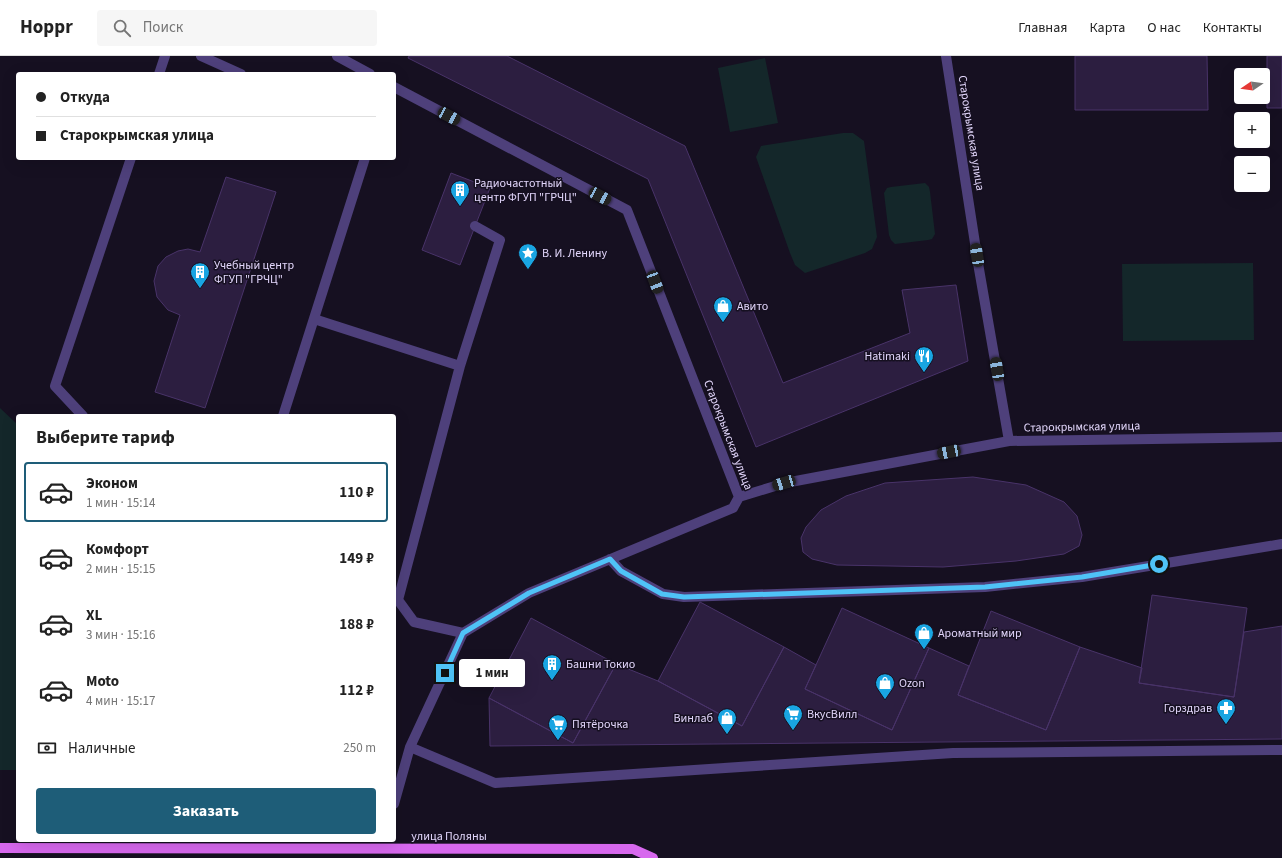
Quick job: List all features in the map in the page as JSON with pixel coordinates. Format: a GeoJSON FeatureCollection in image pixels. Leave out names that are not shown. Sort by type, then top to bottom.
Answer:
{"type":"FeatureCollection","features":[{"type":"Feature","properties":{"kind":"main road","name":"улица Поляны"},"geometry":{"type":"LineString","coordinates":[[0,848],[391,844],[633,849],[653,858]]}},
{"type":"Feature","properties":{"kind":"street"},"geometry":{"type":"LineString","coordinates":[[160,72],[165,56]]}},
{"type":"Feature","properties":{"kind":"street"},"geometry":{"type":"LineString","coordinates":[[201,56],[236,72]]}},
{"type":"Feature","properties":{"kind":"street"},"geometry":{"type":"LineString","coordinates":[[337,56],[366,72]]}},
{"type":"Feature","properties":{"kind":"street","name":"Старокрымская улица"},"geometry":{"type":"LineString","coordinates":[[946,56],[979,269],[1009,441],[1282,437]]}},
{"type":"Feature","properties":{"kind":"street","name":"Старокрымская улица"},"geometry":{"type":"LineString","coordinates":[[396,88],[627,210],[739,497],[733,508],[529,593],[463,633]]}},
{"type":"Feature","properties":{"kind":"street"},"geometry":{"type":"LineString","coordinates":[[81,414],[55,386],[130,160]]}},
{"type":"Feature","properties":{"kind":"street"},"geometry":{"type":"LineString","coordinates":[[284,414],[364,160]]}},
{"type":"Feature","properties":{"kind":"street"},"geometry":{"type":"LineString","coordinates":[[396,797],[410,748],[463,633],[414,622],[396,599],[460,366],[500,240],[475,226]]}},
{"type":"Feature","properties":{"kind":"street"},"geometry":{"type":"LineString","coordinates":[[314,319],[460,366]]}},
{"type":"Feature","properties":{"kind":"street"},"geometry":{"type":"LineString","coordinates":[[739,497],[784,483],[1009,441]]}},
{"type":"Feature","properties":{"kind":"street"},"geometry":{"type":"LineString","coordinates":[[610,559],[621,571],[662,594],[684,597],[985,587],[1082,577],[1282,544]]}},
{"type":"Feature","properties":{"kind":"street"},"geometry":{"type":"LineString","coordinates":[[410,748],[495,783],[953,753],[1282,750]]}},
{"type":"Feature","properties":{"kind":"green space"},"geometry":{"type":"Polygon","coordinates":[[[765,58],[778,123],[730,132],[718,68],[765,58]]]}},
{"type":"Feature","properties":{"kind":"green space"},"geometry":{"type":"Polygon","coordinates":[[[843,133],[853,133],[864,141],[877,237],[872,249],[865,253],[805,273],[795,265],[756,157],[761,146],[843,133]]]}},
{"type":"Feature","properties":{"kind":"green space"},"geometry":{"type":"Polygon","coordinates":[[[925,183],[929,187],[930,192],[935,234],[932,239],[928,240],[895,244],[889,235],[884,193],[887,188],[891,187],[925,183]]]}},
{"type":"Feature","properties":{"kind":"green space"},"geometry":{"type":"Polygon","coordinates":[[[1253,263],[1254,340],[1123,341],[1122,264],[1253,263]]]}},
{"type":"Feature","properties":{"kind":"green space"},"geometry":{"type":"Polygon","coordinates":[[[0,408],[16,423],[16,770],[0,770],[0,408]]]}},
{"type":"Feature","properties":{"kind":"building"},"geometry":{"type":"Polygon","coordinates":[[[409,56],[507,56],[685,146],[783,383],[910,333],[902,290],[956,285],[968,361],[756,447],[648,179],[408,58],[409,56]]]}},
{"type":"Feature","properties":{"kind":"building"},"geometry":{"type":"Polygon","coordinates":[[[1075,56],[1207,56],[1208,110],[1075,110],[1075,56]]]}},
{"type":"Feature","properties":{"kind":"building"},"geometry":{"type":"Polygon","coordinates":[[[1267,56],[1282,56],[1282,108],[1267,108],[1267,104],[1270,104],[1270,68],[1267,68],[1267,56]]]}},
{"type":"Feature","properties":{"kind":"building","name":"Радиочастотный центр ФГУП \"ГРЧЦ\""},"geometry":{"type":"Polygon","coordinates":[[[451,173],[490,188],[460,265],[422,250],[451,173]]]}},
{"type":"Feature","properties":{"kind":"building","name":"Учебный центр ФГУП \"ГРЧЦ\""},"geometry":{"type":"Polygon","coordinates":[[[226,177],[276,192],[205,408],[155,392],[180,315],[168,310],[157,297],[154,281],[158,266],[166,257],[178,251],[188,249],[200,252],[226,177]]]}},
{"type":"Feature","properties":{"kind":"building"},"geometry":{"type":"Polygon","coordinates":[[[973,477],[1026,485],[1064,502],[1077,516],[1082,535],[1079,546],[1064,554],[1016,561],[943,567],[837,565],[812,559],[803,552],[801,538],[806,527],[821,510],[846,496],[885,483],[973,477]]]}},
{"type":"Feature","properties":{"kind":"building"},"geometry":{"type":"Polygon","coordinates":[[[1152,595],[1247,608],[1234,697],[1139,683],[1152,595]]]}},
{"type":"Feature","properties":{"kind":"building","name":"Башни Токио"},"geometry":{"type":"Polygon","coordinates":[[[700,602],[784,647],[742,726],[658,681],[700,602]]]}},
{"type":"Feature","properties":{"kind":"building"},"geometry":{"type":"Polygon","coordinates":[[[842,608],[929,648],[892,730],[805,689],[842,608]]]}},
{"type":"Feature","properties":{"kind":"building"},"geometry":{"type":"Polygon","coordinates":[[[991,611],[1080,647],[1046,730],[958,695],[991,611]]]}},
{"type":"Feature","properties":{"kind":"building","name":"Башни Токио"},"geometry":{"type":"Polygon","coordinates":[[[531,618],[616,664],[573,743],[489,698],[531,618]]]}},
{"type":"Feature","properties":{"kind":"building"},"geometry":{"type":"Polygon","coordinates":[[[1282,626],[1282,739],[490,746],[489,698],[573,743],[616,664],[658,681],[742,726],[784,647],[816,665],[805,689],[892,730],[929,648],[969,666],[958,695],[1046,730],[1080,647],[1142,668],[1139,683],[1234,697],[1244,632],[1282,626]]]}},
{"type":"Feature","properties":{"kind":"place","name":"Радиочастотный центр ФГУП \"ГРЧЦ\""},"geometry":{"type":"Point","coordinates":[460,207]}},
{"type":"Feature","properties":{"kind":"place","name":"В. И. Ленину"},"geometry":{"type":"Point","coordinates":[528,270]}},
{"type":"Feature","properties":{"kind":"place","name":"Учебный центр ФГУП \"ГРЧЦ\""},"geometry":{"type":"Point","coordinates":[200,289]}},
{"type":"Feature","properties":{"kind":"place","name":"Авито"},"geometry":{"type":"Point","coordinates":[723,323]}},
{"type":"Feature","properties":{"kind":"place","name":"Hatimaki"},"geometry":{"type":"Point","coordinates":[924,373]}},
{"type":"Feature","properties":{"kind":"place","name":"Ароматный мир"},"geometry":{"type":"Point","coordinates":[924,650]}},
{"type":"Feature","properties":{"kind":"place","name":"Башни Токио"},"geometry":{"type":"Point","coordinates":[552,681]}},
{"type":"Feature","properties":{"kind":"place","name":"Ozon"},"geometry":{"type":"Point","coordinates":[885,700]}},
{"type":"Feature","properties":{"kind":"place","name":"Горздрав"},"geometry":{"type":"Point","coordinates":[1226,725]}},
{"type":"Feature","properties":{"kind":"place","name":"ВкусВилл"},"geometry":{"type":"Point","coordinates":[793,731]}},
{"type":"Feature","properties":{"kind":"place","name":"Винлаб"},"geometry":{"type":"Point","coordinates":[727,735]}},
{"type":"Feature","properties":{"kind":"place","name":"Пятёрочка"},"geometry":{"type":"Point","coordinates":[558,741]}},
{"type":"Feature","properties":{"kind":"route"},"geometry":{"type":"LineString","coordinates":[[445,673],[463,633],[529,593],[610,559],[621,571],[662,594],[684,597],[798,592],[813,593],[985,587],[1082,577],[1159,564]]}}]}
